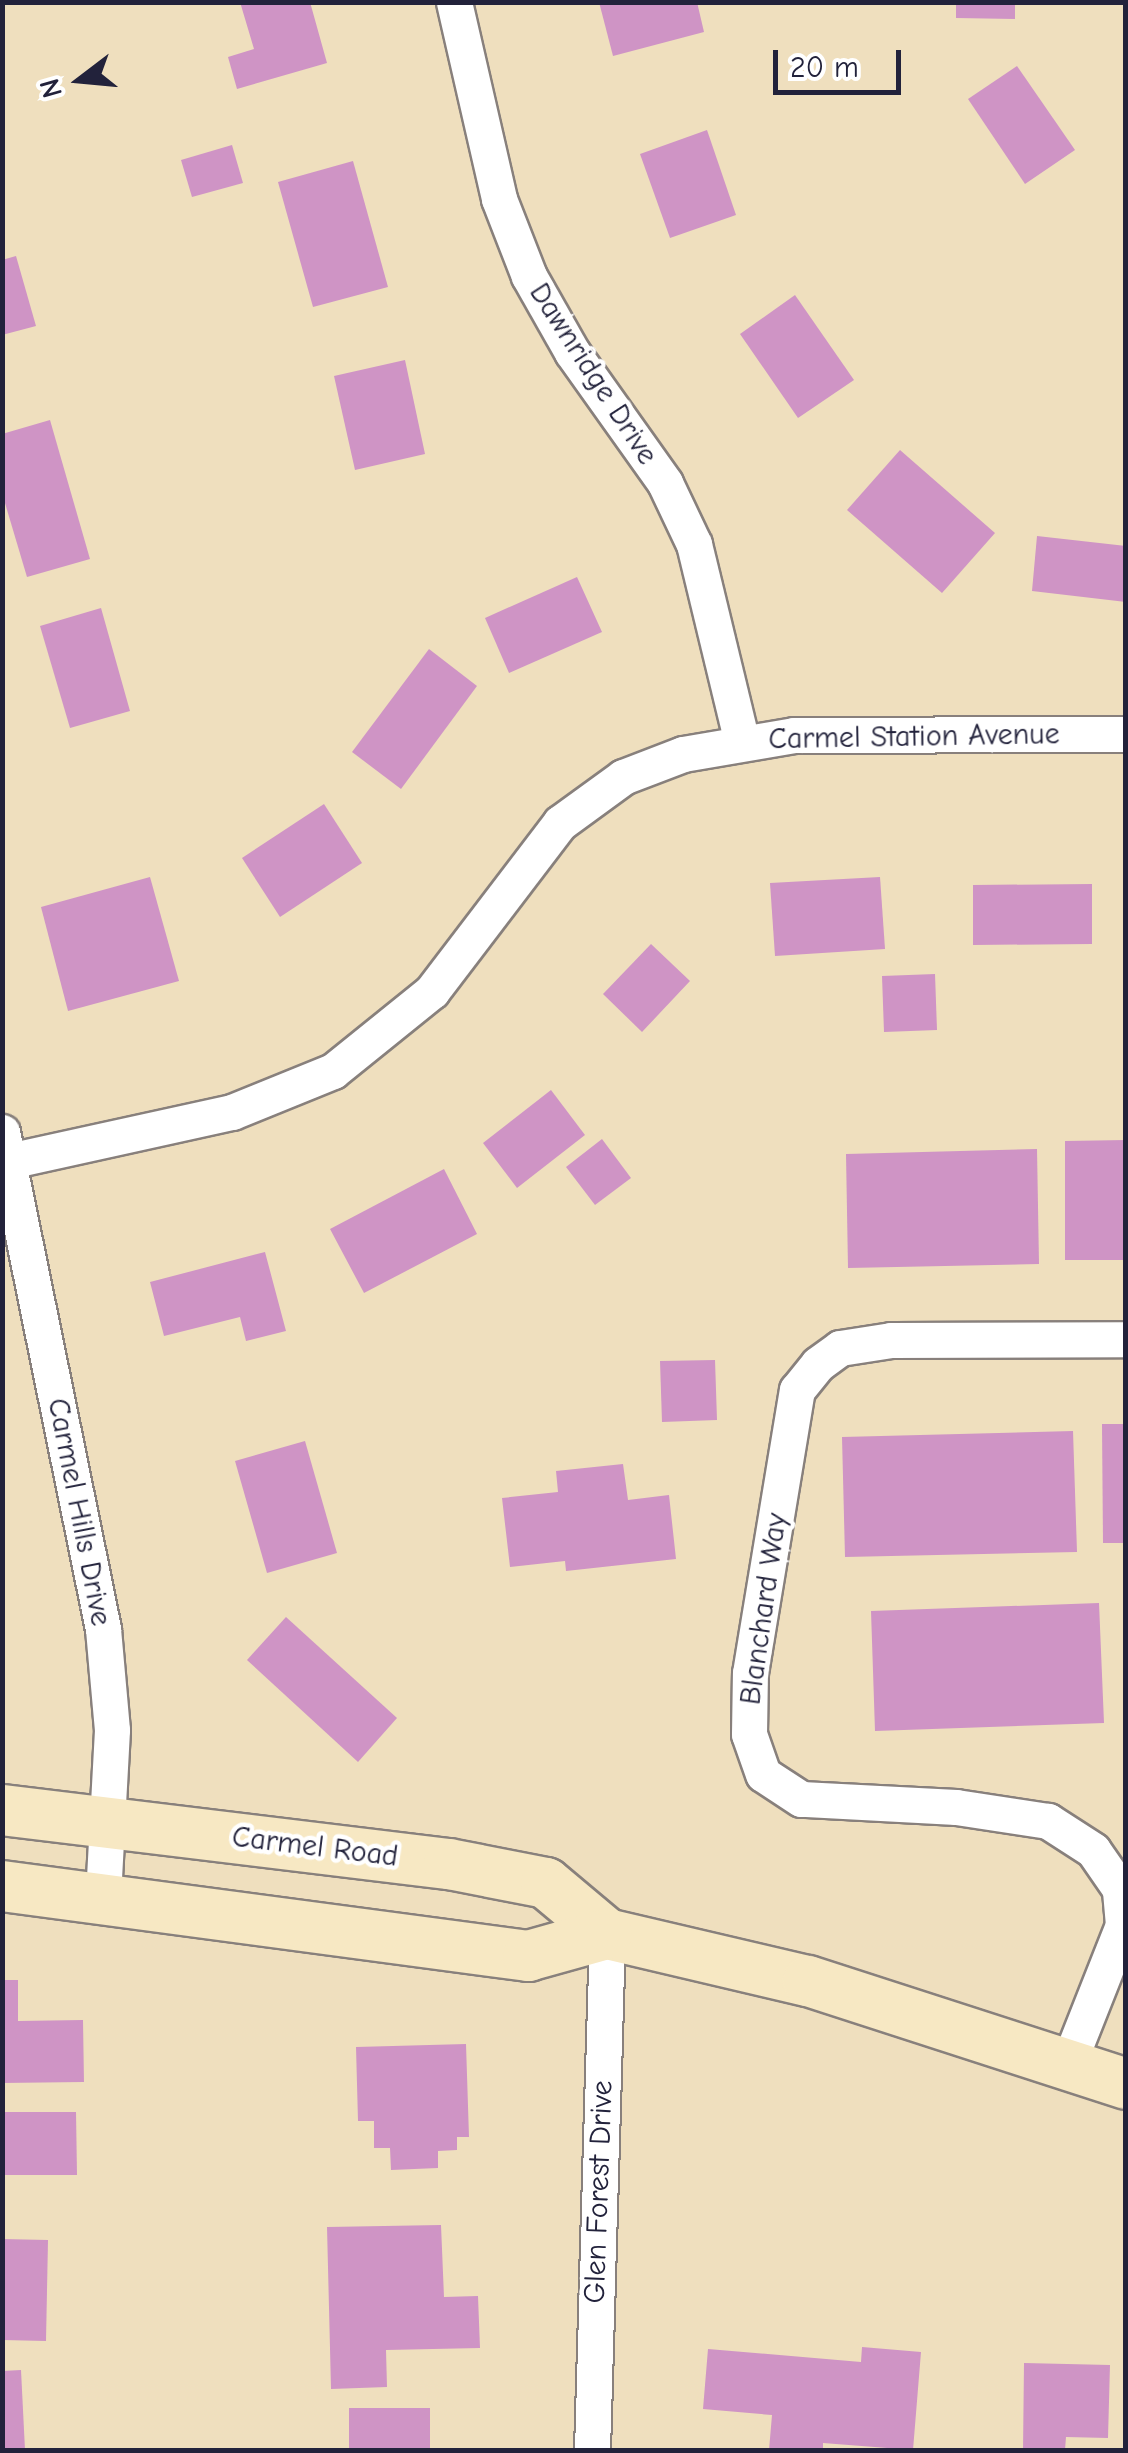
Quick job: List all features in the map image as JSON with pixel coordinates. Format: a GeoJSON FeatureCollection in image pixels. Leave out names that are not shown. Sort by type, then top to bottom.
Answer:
{"type":"FeatureCollection","features":[{"type":"Feature","properties":{"kind":"main road","name":"Carmel Road"},"geometry":{"type":"LineString","coordinates":[[2,1810],[449,1864],[546,1883],[607,1934],[808,1982],[1126,2084]]}},
{"type":"Feature","properties":{"kind":"main road","name":"Carmel Road"},"geometry":{"type":"LineString","coordinates":[[2,1886],[528,1956],[607,1934]]}},
{"type":"Feature","properties":{"kind":"street","name":"Dawnridge Drive"},"geometry":{"type":"LineString","coordinates":[[454,2],[499,200],[529,276],[572,352],[665,483],[694,544],[742,742]]}},
{"type":"Feature","properties":{"kind":"street","name":"Carmel Station Avenue"},"geometry":{"type":"LineString","coordinates":[[6,1146],[232,1112],[333,1071],[432,991],[560,823],[623,777],[742,742],[794,735],[1126,734]]}},
{"type":"Feature","properties":{"kind":"street","name":"Carmel Hills Drive"},"geometry":{"type":"LineString","coordinates":[[6,1146],[104,1629],[112,1730],[103,1897]]}},
{"type":"Feature","properties":{"kind":"street","name":"Blanchard Way"},"geometry":{"type":"LineString","coordinates":[[1068,2064],[1123,1925],[1120,1890],[1094,1850],[1048,1821],[956,1807],[802,1799],[763,1774],[750,1734],[750,1673],[797,1390],[818,1364],[840,1348],[891,1340],[1126,1339]]}},
{"type":"Feature","properties":{"kind":"street","name":"Glen Forest Drive"},"geometry":{"type":"LineString","coordinates":[[592,2450],[607,1934]]}},
{"type":"Feature","properties":{"kind":"building"},"geometry":{"type":"Polygon","coordinates":[[[240,2],[310,2],[327,63],[237,89],[228,57],[254,49],[240,2]]]}},
{"type":"Feature","properties":{"kind":"building"},"geometry":{"type":"Polygon","coordinates":[[[599,2],[697,2],[704,32],[613,56],[599,2]]]}},
{"type":"Feature","properties":{"kind":"building"},"geometry":{"type":"Polygon","coordinates":[[[956,2],[1015,2],[1015,19],[956,18],[956,2]]]}},
{"type":"Feature","properties":{"kind":"building"},"geometry":{"type":"Polygon","coordinates":[[[1017,66],[1075,150],[1025,184],[968,99],[1017,66]]]}},
{"type":"Feature","properties":{"kind":"building"},"geometry":{"type":"Polygon","coordinates":[[[707,130],[736,215],[670,238],[640,154],[707,130]]]}},
{"type":"Feature","properties":{"kind":"building"},"geometry":{"type":"Polygon","coordinates":[[[232,145],[243,183],[192,197],[181,160],[232,145]]]}},
{"type":"Feature","properties":{"kind":"building"},"geometry":{"type":"Polygon","coordinates":[[[353,161],[388,287],[313,307],[278,182],[353,161]]]}},
{"type":"Feature","properties":{"kind":"building"},"geometry":{"type":"Polygon","coordinates":[[[16,256],[36,326],[2,335],[2,260],[16,256]]]}},
{"type":"Feature","properties":{"kind":"building"},"geometry":{"type":"Polygon","coordinates":[[[795,295],[854,380],[798,418],[740,334],[795,295]]]}},
{"type":"Feature","properties":{"kind":"building"},"geometry":{"type":"Polygon","coordinates":[[[405,360],[425,454],[355,470],[334,376],[405,360]]]}},
{"type":"Feature","properties":{"kind":"building"},"geometry":{"type":"Polygon","coordinates":[[[50,420],[90,559],[27,577],[2,493],[2,434],[50,420]]]}},
{"type":"Feature","properties":{"kind":"building"},"geometry":{"type":"Polygon","coordinates":[[[900,450],[995,533],[942,593],[847,510],[900,450]]]}},
{"type":"Feature","properties":{"kind":"building"},"geometry":{"type":"Polygon","coordinates":[[[1037,536],[1126,546],[1126,602],[1032,591],[1037,536]]]}},
{"type":"Feature","properties":{"kind":"building"},"geometry":{"type":"Polygon","coordinates":[[[577,577],[602,632],[509,673],[485,618],[577,577]]]}},
{"type":"Feature","properties":{"kind":"building"},"geometry":{"type":"Polygon","coordinates":[[[101,608],[130,711],[70,728],[40,626],[101,608]]]}},
{"type":"Feature","properties":{"kind":"building"},"geometry":{"type":"Polygon","coordinates":[[[429,649],[477,686],[401,789],[352,752],[429,649]]]}},
{"type":"Feature","properties":{"kind":"building"},"geometry":{"type":"Polygon","coordinates":[[[324,804],[362,863],[280,917],[242,858],[324,804]]]}},
{"type":"Feature","properties":{"kind":"building"},"geometry":{"type":"Polygon","coordinates":[[[150,877],[179,981],[68,1011],[41,907],[150,877]]]}},
{"type":"Feature","properties":{"kind":"building"},"geometry":{"type":"Polygon","coordinates":[[[880,877],[885,949],[775,956],[770,883],[880,877]]]}},
{"type":"Feature","properties":{"kind":"building"},"geometry":{"type":"Polygon","coordinates":[[[1092,884],[1092,944],[973,945],[973,885],[1092,884]]]}},
{"type":"Feature","properties":{"kind":"building"},"geometry":{"type":"Polygon","coordinates":[[[651,944],[690,981],[642,1032],[603,994],[651,944]]]}},
{"type":"Feature","properties":{"kind":"building"},"geometry":{"type":"Polygon","coordinates":[[[935,974],[937,1030],[884,1032],[882,976],[935,974]]]}},
{"type":"Feature","properties":{"kind":"building"},"geometry":{"type":"Polygon","coordinates":[[[551,1090],[585,1135],[517,1188],[483,1143],[551,1090]]]}},
{"type":"Feature","properties":{"kind":"building"},"geometry":{"type":"Polygon","coordinates":[[[602,1139],[631,1178],[595,1205],[566,1167],[602,1139]]]}},
{"type":"Feature","properties":{"kind":"building"},"geometry":{"type":"Polygon","coordinates":[[[1126,1140],[1126,1260],[1065,1260],[1065,1141],[1126,1140]]]}},
{"type":"Feature","properties":{"kind":"building"},"geometry":{"type":"Polygon","coordinates":[[[1037,1149],[1039,1264],[848,1268],[846,1154],[1037,1149]]]}},
{"type":"Feature","properties":{"kind":"building"},"geometry":{"type":"Polygon","coordinates":[[[444,1169],[477,1234],[364,1293],[330,1229],[444,1169]]]}},
{"type":"Feature","properties":{"kind":"building"},"geometry":{"type":"Polygon","coordinates":[[[265,1252],[286,1331],[246,1341],[240,1317],[164,1336],[150,1282],[265,1252]]]}},
{"type":"Feature","properties":{"kind":"building"},"geometry":{"type":"Polygon","coordinates":[[[715,1360],[717,1420],[662,1422],[660,1361],[715,1360]]]}},
{"type":"Feature","properties":{"kind":"building"},"geometry":{"type":"Polygon","coordinates":[[[1102,1424],[1126,1424],[1126,1543],[1103,1543],[1102,1424]]]}},
{"type":"Feature","properties":{"kind":"building"},"geometry":{"type":"Polygon","coordinates":[[[1073,1431],[1077,1552],[845,1557],[842,1437],[1073,1431]]]}},
{"type":"Feature","properties":{"kind":"building"},"geometry":{"type":"Polygon","coordinates":[[[305,1441],[337,1553],[267,1573],[235,1461],[305,1441]]]}},
{"type":"Feature","properties":{"kind":"building"},"geometry":{"type":"Polygon","coordinates":[[[623,1464],[628,1500],[669,1495],[676,1559],[566,1571],[565,1561],[510,1567],[502,1498],[558,1492],[556,1471],[623,1464]]]}},
{"type":"Feature","properties":{"kind":"building"},"geometry":{"type":"Polygon","coordinates":[[[1099,1603],[1104,1723],[875,1731],[871,1611],[1099,1603]]]}},
{"type":"Feature","properties":{"kind":"building"},"geometry":{"type":"Polygon","coordinates":[[[286,1617],[397,1718],[358,1762],[247,1660],[286,1617]]]}},
{"type":"Feature","properties":{"kind":"building"},"geometry":{"type":"Polygon","coordinates":[[[2,1980],[18,1980],[18,2021],[83,2020],[84,2082],[2,2083],[2,1980]]]}},
{"type":"Feature","properties":{"kind":"building"},"geometry":{"type":"Polygon","coordinates":[[[466,2044],[469,2137],[457,2137],[457,2150],[438,2151],[438,2168],[391,2170],[390,2148],[374,2148],[374,2121],[358,2121],[356,2047],[466,2044]]]}},
{"type":"Feature","properties":{"kind":"building"},"geometry":{"type":"Polygon","coordinates":[[[2,2112],[76,2112],[77,2175],[2,2175],[2,2112]]]}},
{"type":"Feature","properties":{"kind":"building"},"geometry":{"type":"Polygon","coordinates":[[[441,2225],[444,2297],[478,2296],[480,2348],[386,2350],[387,2387],[331,2389],[327,2227],[441,2225]]]}},
{"type":"Feature","properties":{"kind":"building"},"geometry":{"type":"Polygon","coordinates":[[[2,2239],[48,2240],[46,2341],[2,2340],[2,2239]]]}},
{"type":"Feature","properties":{"kind":"building"},"geometry":{"type":"Polygon","coordinates":[[[862,2347],[921,2352],[913,2450],[823,2443],[823,2450],[769,2450],[772,2415],[703,2409],[708,2349],[861,2362],[862,2347]]]}},
{"type":"Feature","properties":{"kind":"building"},"geometry":{"type":"Polygon","coordinates":[[[1024,2363],[1110,2365],[1108,2438],[1066,2437],[1065,2450],[1023,2450],[1024,2363]]]}},
{"type":"Feature","properties":{"kind":"building"},"geometry":{"type":"Polygon","coordinates":[[[21,2370],[25,2450],[2,2450],[2,2371],[21,2370]]]}},
{"type":"Feature","properties":{"kind":"building"},"geometry":{"type":"Polygon","coordinates":[[[349,2408],[430,2408],[430,2450],[349,2450],[349,2408]]]}}]}
